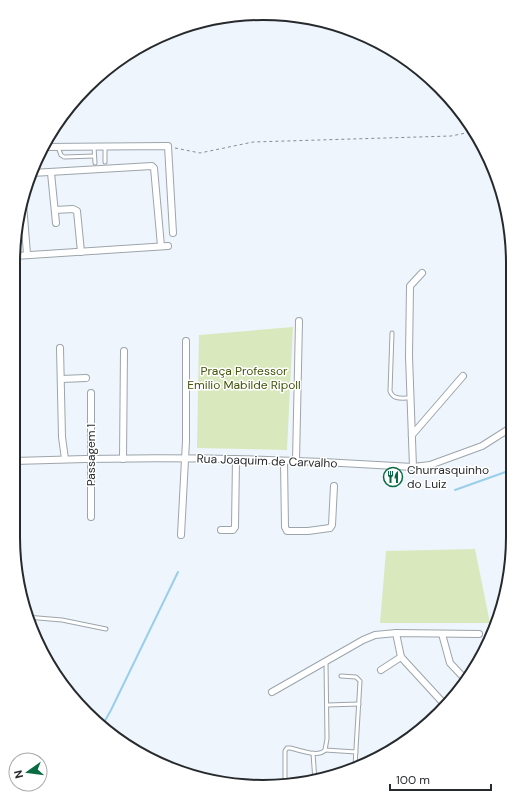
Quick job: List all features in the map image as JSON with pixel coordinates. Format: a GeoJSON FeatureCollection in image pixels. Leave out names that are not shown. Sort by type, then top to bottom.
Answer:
{"type":"FeatureCollection","features":[{"type":"Feature","properties":{"kind":"street"},"geometry":{"type":"LineString","coordinates":[[50,147],[105,148],[168,146],[173,233]]}},
{"type":"Feature","properties":{"kind":"street"},"geometry":{"type":"LineString","coordinates":[[106,162],[106,168]]}},
{"type":"Feature","properties":{"kind":"street"},"geometry":{"type":"LineString","coordinates":[[37,173],[51,173],[95,163],[106,168],[150,165],[153,167],[161,246]]}},
{"type":"Feature","properties":{"kind":"street"},"geometry":{"type":"LineString","coordinates":[[51,173],[56,223]]}},
{"type":"Feature","properties":{"kind":"street"},"geometry":{"type":"LineString","coordinates":[[55,210],[73,209],[77,211],[81,252]]}},
{"type":"Feature","properties":{"kind":"street"},"geometry":{"type":"LineString","coordinates":[[24,220],[27,254]]}},
{"type":"Feature","properties":{"kind":"street"},"geometry":{"type":"LineString","coordinates":[[20,255],[168,246]]}},
{"type":"Feature","properties":{"kind":"street"},"geometry":{"type":"LineString","coordinates":[[412,467],[409,356],[410,286],[422,273]]}},
{"type":"Feature","properties":{"kind":"street"},"geometry":{"type":"LineString","coordinates":[[296,461],[299,321]]}},
{"type":"Feature","properties":{"kind":"street"},"geometry":{"type":"LineString","coordinates":[[181,535],[185,458],[186,341]]}},
{"type":"Feature","properties":{"kind":"street"},"geometry":{"type":"LineString","coordinates":[[60,348],[62,437],[65,459]]}},
{"type":"Feature","properties":{"kind":"street"},"geometry":{"type":"LineString","coordinates":[[123,459],[124,350]]}},
{"type":"Feature","properties":{"kind":"street"},"geometry":{"type":"LineString","coordinates":[[412,435],[463,376]]}},
{"type":"Feature","properties":{"kind":"street"},"geometry":{"type":"LineString","coordinates":[[61,378],[86,378]]}},
{"type":"Feature","properties":{"kind":"street","name":"Passagem 1"},"geometry":{"type":"LineString","coordinates":[[91,393],[91,517]]}},
{"type":"Feature","properties":{"kind":"street","name":"Rua Joaquim de Carvalho"},"geometry":{"type":"LineString","coordinates":[[20,461],[185,458],[296,461],[412,467],[430,465],[482,446],[506,431]]}},
{"type":"Feature","properties":{"kind":"street"},"geometry":{"type":"LineString","coordinates":[[221,530],[233,530],[235,526],[236,459]]}},
{"type":"Feature","properties":{"kind":"street"},"geometry":{"type":"LineString","coordinates":[[284,461],[285,527],[287,531],[308,532],[330,528],[332,525],[334,486]]}},
{"type":"Feature","properties":{"kind":"street"},"geometry":{"type":"LineString","coordinates":[[396,633],[401,657],[442,702]]}},
{"type":"Feature","properties":{"kind":"street"},"geometry":{"type":"LineString","coordinates":[[272,692],[375,635],[396,633],[479,634]]}},
{"type":"Feature","properties":{"kind":"street"},"geometry":{"type":"LineString","coordinates":[[442,634],[450,664],[462,676]]}},
{"type":"Feature","properties":{"kind":"street"},"geometry":{"type":"LineString","coordinates":[[381,670],[401,657]]}},
{"type":"Feature","properties":{"kind":"lane"},"geometry":{"type":"LineString","coordinates":[[58,147],[64,158],[95,163],[94,147]]}},
{"type":"Feature","properties":{"kind":"lane"},"geometry":{"type":"LineString","coordinates":[[105,148],[106,162]]}},
{"type":"Feature","properties":{"kind":"lane"},"geometry":{"type":"LineString","coordinates":[[392,333],[391,395],[394,397],[410,398]]}},
{"type":"Feature","properties":{"kind":"lane"},"geometry":{"type":"LineString","coordinates":[[34,618],[62,620],[106,629]]}},
{"type":"Feature","properties":{"kind":"lane"},"geometry":{"type":"LineString","coordinates":[[326,661],[326,750]]}},
{"type":"Feature","properties":{"kind":"lane"},"geometry":{"type":"LineString","coordinates":[[341,676],[356,677],[359,679],[355,762]]}},
{"type":"Feature","properties":{"kind":"lane"},"geometry":{"type":"LineString","coordinates":[[327,705],[359,704]]}},
{"type":"Feature","properties":{"kind":"lane"},"geometry":{"type":"LineString","coordinates":[[285,779],[287,748],[313,753],[320,753],[326,750],[356,752]]}},
{"type":"Feature","properties":{"kind":"lane"},"geometry":{"type":"LineString","coordinates":[[313,753],[315,774]]}},
{"type":"Feature","properties":{"kind":"path"},"geometry":{"type":"LineString","coordinates":[[168,146],[200,154],[252,142],[451,136],[468,133]]}},
{"type":"Feature","properties":{"kind":"green space","name":"Praça Professor Emilio Mabilde Ripoll"},"geometry":{"type":"Polygon","coordinates":[[[293,327],[287,450],[197,448],[199,335],[293,327]]]}},
{"type":"Feature","properties":{"kind":"green space"},"geometry":{"type":"Polygon","coordinates":[[[475,549],[490,623],[380,623],[386,551],[475,549]]]}},
{"type":"Feature","properties":{"kind":"waterway"},"geometry":{"type":"LineString","coordinates":[[455,490],[506,472]]}},
{"type":"Feature","properties":{"kind":"waterway"},"geometry":{"type":"LineString","coordinates":[[105,721],[178,572]]}},
{"type":"Feature","properties":{"kind":"place","name":"Churrasquinho do Luiz"},"geometry":{"type":"Point","coordinates":[393,477]}}]}
